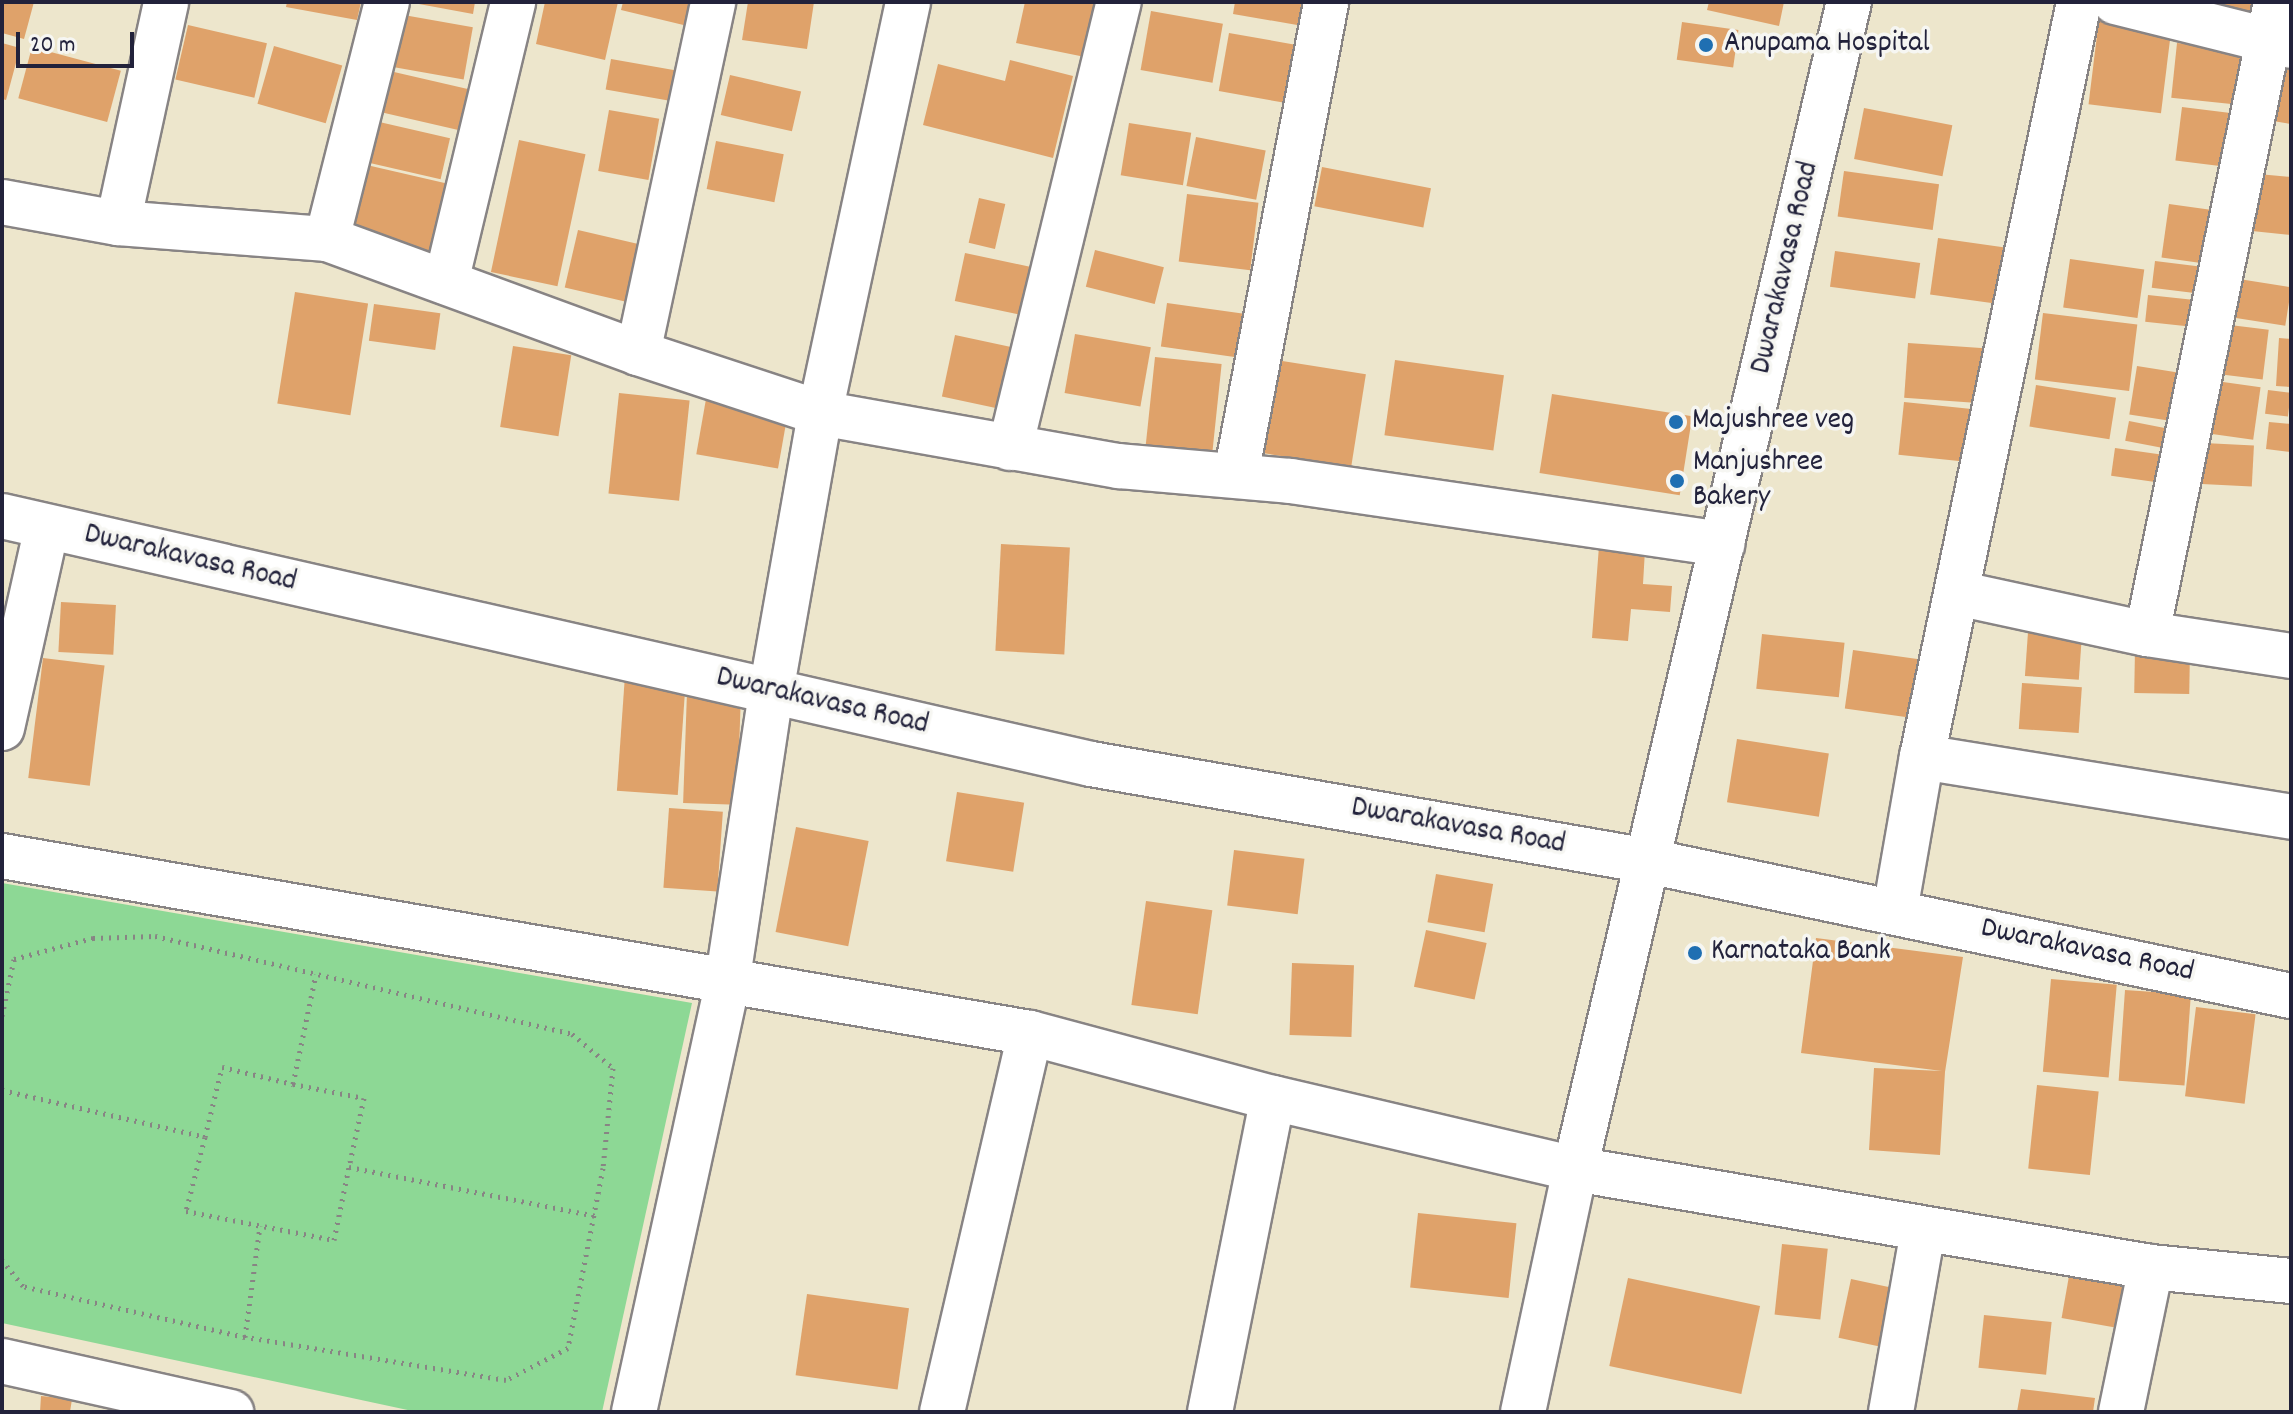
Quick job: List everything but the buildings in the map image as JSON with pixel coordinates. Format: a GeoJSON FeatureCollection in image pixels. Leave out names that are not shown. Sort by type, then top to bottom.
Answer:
{"type":"FeatureCollection","features":[{"type":"Feature","properties":{"kind":"street"},"geometry":{"type":"LineString","coordinates":[[118,223],[166,2]]}},
{"type":"Feature","properties":{"kind":"street"},"geometry":{"type":"LineString","coordinates":[[327,239],[387,2]]}},
{"type":"Feature","properties":{"kind":"street"},"geometry":{"type":"LineString","coordinates":[[446,282],[513,2]]}},
{"type":"Feature","properties":{"kind":"street"},"geometry":{"type":"LineString","coordinates":[[638,353],[713,2]]}},
{"type":"Feature","properties":{"kind":"street"},"geometry":{"type":"LineString","coordinates":[[634,1412],[727,984],[771,692],[820,413],[908,2]]}},
{"type":"Feature","properties":{"kind":"street"},"geometry":{"type":"LineString","coordinates":[[1010,448],[1119,2]]}},
{"type":"Feature","properties":{"kind":"street"},"geometry":{"type":"LineString","coordinates":[[1236,475],[1326,2]]}},
{"type":"Feature","properties":{"kind":"street","name":"Dwarakavasa Road"},"geometry":{"type":"LineString","coordinates":[[1648,861],[1849,2]]}},
{"type":"Feature","properties":{"kind":"street"},"geometry":{"type":"LineString","coordinates":[[1895,911],[1922,757],[2079,2]]}},
{"type":"Feature","properties":{"kind":"street"},"geometry":{"type":"LineString","coordinates":[[2115,2],[2278,29],[2147,634]]}},
{"type":"Feature","properties":{"kind":"street"},"geometry":{"type":"LineString","coordinates":[[2,202],[118,223],[327,239],[638,353],[820,413],[1119,466],[1236,475],[1722,544]]}},
{"type":"Feature","properties":{"kind":"street","name":"Dwarakavasa Road"},"geometry":{"type":"LineString","coordinates":[[2,516],[1091,764],[1648,861],[2291,996]]}},
{"type":"Feature","properties":{"kind":"street"},"geometry":{"type":"LineString","coordinates":[[2,728],[47,527]]}},
{"type":"Feature","properties":{"kind":"street"},"geometry":{"type":"LineString","coordinates":[[1957,593],[2147,634],[2290,651]]}},
{"type":"Feature","properties":{"kind":"street"},"geometry":{"type":"LineString","coordinates":[[1922,757],[2291,817]]}},
{"type":"Feature","properties":{"kind":"street"},"geometry":{"type":"LineString","coordinates":[[2,856],[727,984],[1030,1033],[1273,1098],[1575,1169],[2151,1267],[2291,1281]]}},
{"type":"Feature","properties":{"kind":"street"},"geometry":{"type":"LineString","coordinates":[[1523,1412],[1575,1169],[1648,861]]}},
{"type":"Feature","properties":{"kind":"street"},"geometry":{"type":"LineString","coordinates":[[942,1412],[1030,1033]]}},
{"type":"Feature","properties":{"kind":"street"},"geometry":{"type":"LineString","coordinates":[[1210,1412],[1273,1098]]}},
{"type":"Feature","properties":{"kind":"street"},"geometry":{"type":"LineString","coordinates":[[1891,1412],[1923,1230]]}},
{"type":"Feature","properties":{"kind":"street"},"geometry":{"type":"LineString","coordinates":[[2121,1412],[2151,1267]]}},
{"type":"Feature","properties":{"kind":"street"},"geometry":{"type":"LineString","coordinates":[[2,1361],[231,1412]]}},
{"type":"Feature","properties":{"kind":"path"},"geometry":{"type":"LineString","coordinates":[[2,1016],[14,959],[93,938],[155,936],[572,1034],[613,1068],[596,1216],[568,1348],[506,1380],[245,1337],[23,1286],[2,1260]]}},
{"type":"Feature","properties":{"kind":"path"},"geometry":{"type":"LineString","coordinates":[[293,1084],[316,974]]}},
{"type":"Feature","properties":{"kind":"path"},"geometry":{"type":"LineString","coordinates":[[222,1067],[364,1098],[334,1240],[186,1211],[205,1137],[222,1067]]}},
{"type":"Feature","properties":{"kind":"path"},"geometry":{"type":"LineString","coordinates":[[2,1090],[205,1137]]}},
{"type":"Feature","properties":{"kind":"path"},"geometry":{"type":"LineString","coordinates":[[349,1167],[596,1216]]}},
{"type":"Feature","properties":{"kind":"path"},"geometry":{"type":"LineString","coordinates":[[245,1337],[260,1226]]}},
{"type":"Feature","properties":{"kind":"green space"},"geometry":{"type":"Polygon","coordinates":[[[2,883],[692,1003],[602,1412],[417,1412],[2,1323],[2,883]]]}},
{"type":"Feature","properties":{"kind":"place","name":"Anupama Hospital"},"geometry":{"type":"Point","coordinates":[1706,45]}},
{"type":"Feature","properties":{"kind":"place","name":"Majushree veg"},"geometry":{"type":"Point","coordinates":[1676,422]}},
{"type":"Feature","properties":{"kind":"place","name":"Manjushree Bakery"},"geometry":{"type":"Point","coordinates":[1677,481]}},
{"type":"Feature","properties":{"kind":"place","name":"Karnataka Bank"},"geometry":{"type":"Point","coordinates":[1695,953]}}]}
